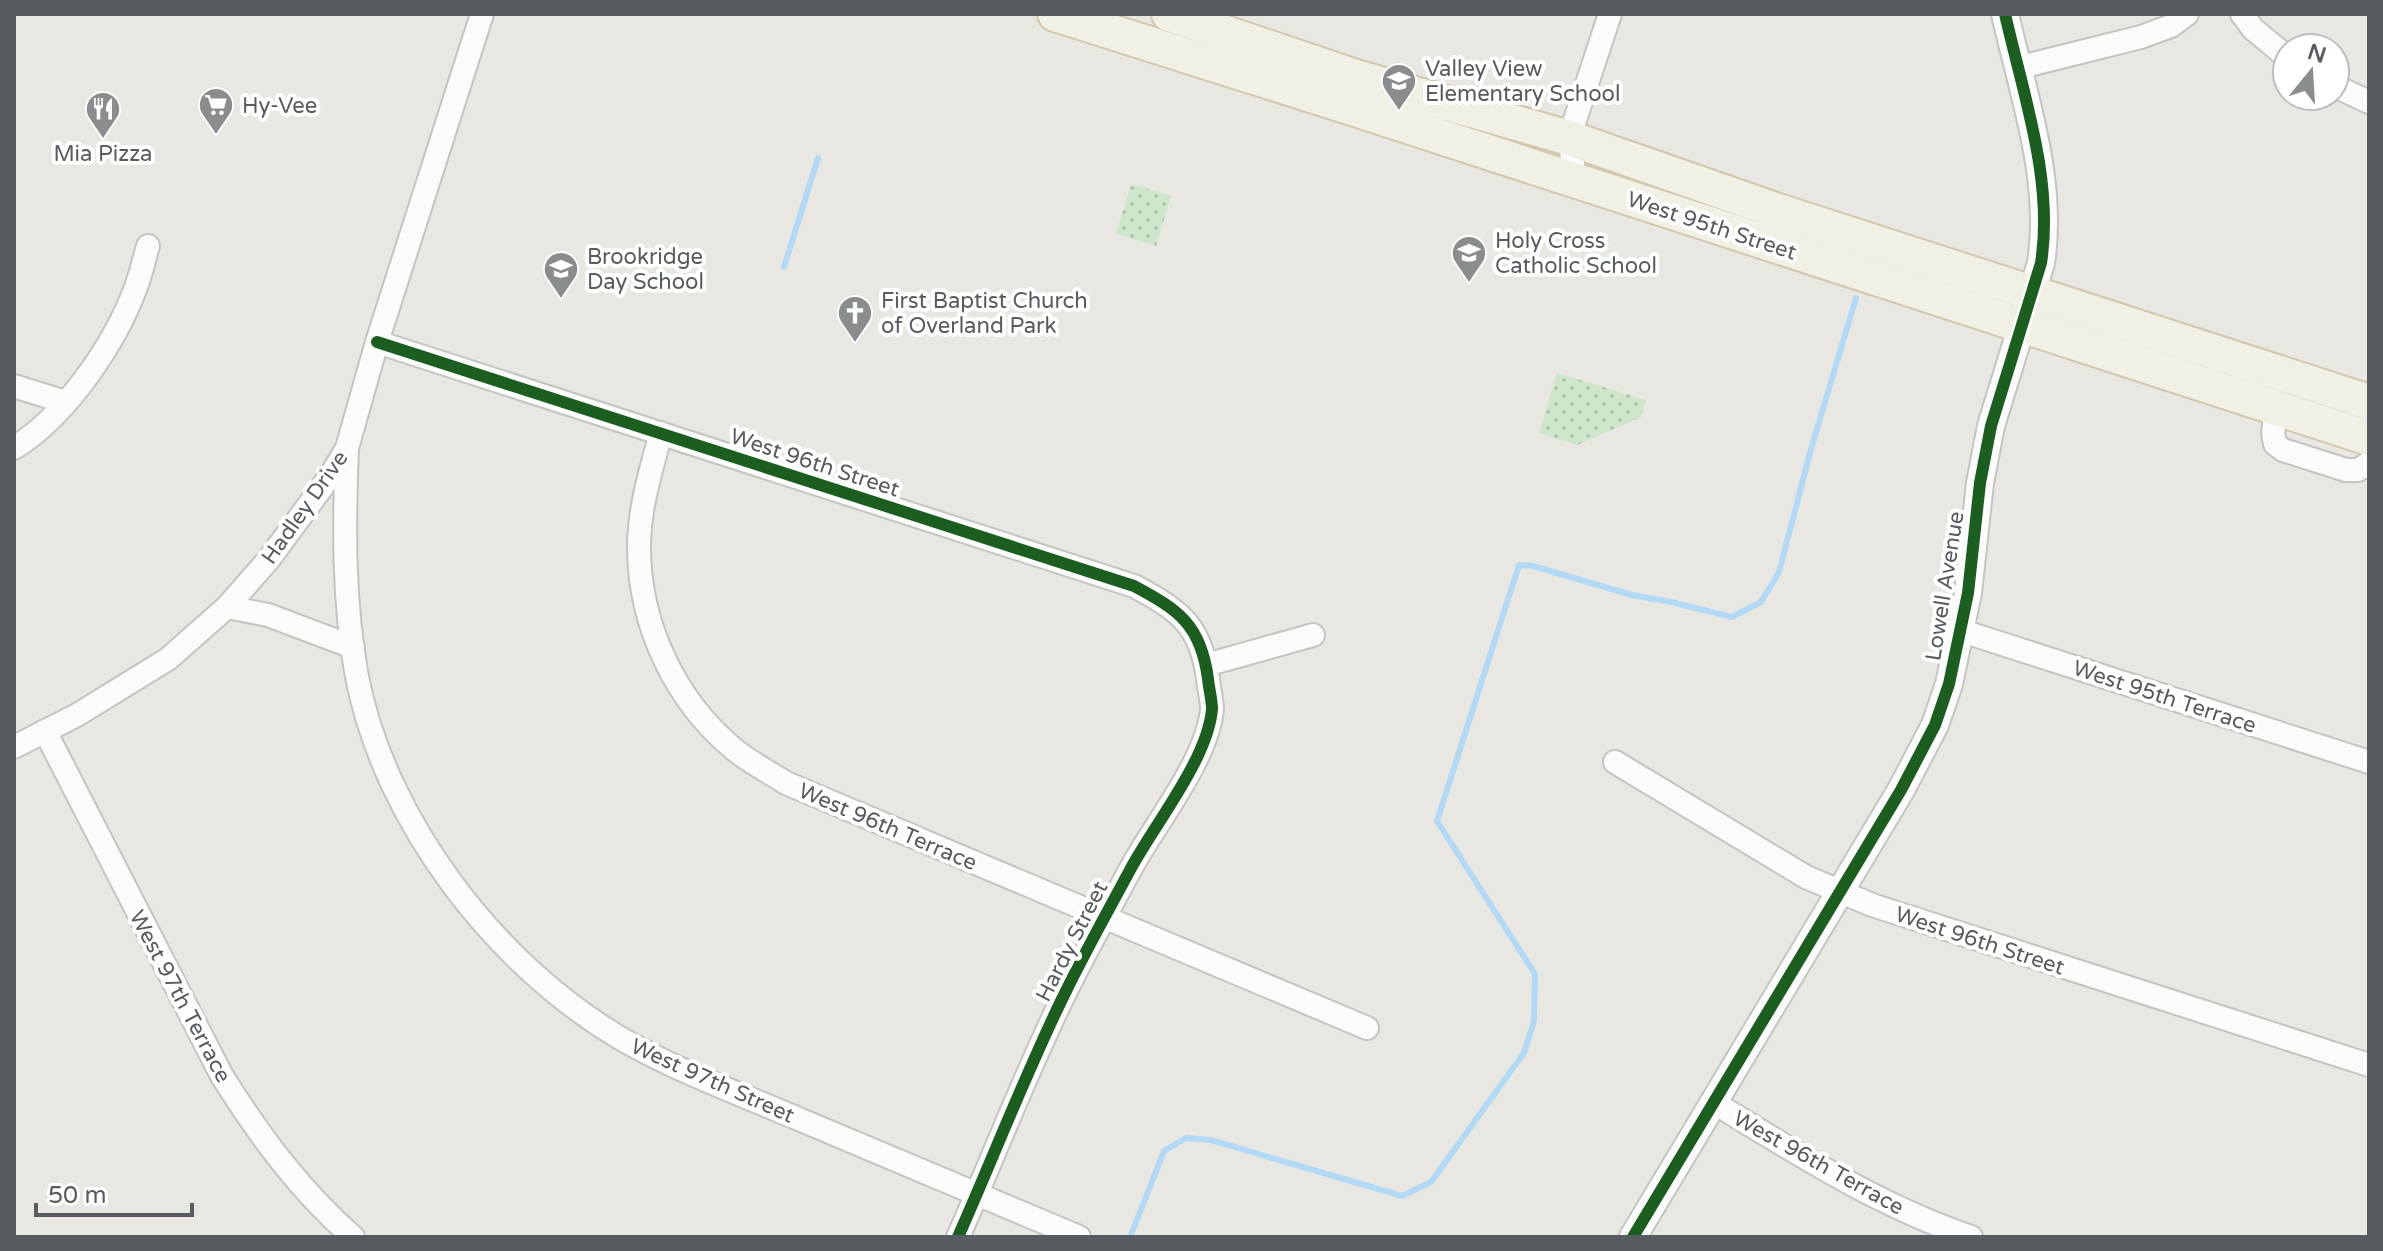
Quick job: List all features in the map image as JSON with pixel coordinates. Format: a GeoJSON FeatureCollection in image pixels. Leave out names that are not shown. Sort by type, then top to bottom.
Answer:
{"type":"FeatureCollection","features":[{"type":"Feature","properties":{"kind":"main road","name":"West 95th Street"},"geometry":{"type":"LineString","coordinates":[[1055,14],[2369,438]]}},
{"type":"Feature","properties":{"kind":"main road","name":"West 95th Street"},"geometry":{"type":"LineString","coordinates":[[1169,14],[1356,77],[1569,138],[1775,210],[2369,402]]}},
{"type":"Feature","properties":{"kind":"main road"},"geometry":{"type":"LineString","coordinates":[[1728,230],[1739,196]]}},
{"type":"Feature","properties":{"kind":"street","name":"Hadley Drive"},"geometry":{"type":"LineString","coordinates":[[14,747],[156,666],[227,607],[295,526],[347,448],[377,342],[482,14]]}},
{"type":"Feature","properties":{"kind":"street"},"geometry":{"type":"LineString","coordinates":[[1576,182],[1569,138],[1610,14]]}},
{"type":"Feature","properties":{"kind":"street","name":"Lowell Avenue"},"geometry":{"type":"LineString","coordinates":[[1633,1237],[1901,790],[1935,725],[1949,684],[1962,631],[1980,483],[1991,426],[2032,291],[2045,236],[2045,199],[2005,14]]}},
{"type":"Feature","properties":{"kind":"street"},"geometry":{"type":"LineString","coordinates":[[2017,68],[2141,37],[2171,26],[2187,14]]}},
{"type":"Feature","properties":{"kind":"street"},"geometry":{"type":"LineString","coordinates":[[2242,14],[2253,29],[2271,44]]}},
{"type":"Feature","properties":{"kind":"street"},"geometry":{"type":"LineString","coordinates":[[14,448],[37,431],[65,402],[101,356],[136,288],[148,246]]}},
{"type":"Feature","properties":{"kind":"street","name":"West 96th Street"},"geometry":{"type":"LineString","coordinates":[[377,342],[1134,586],[1166,602],[1185,619],[1200,643],[1206,665]]}},
{"type":"Feature","properties":{"kind":"street"},"geometry":{"type":"LineString","coordinates":[[14,386],[65,402]]}},
{"type":"Feature","properties":{"kind":"street"},"geometry":{"type":"LineString","coordinates":[[2276,408],[2273,433],[2275,444],[2283,450],[2346,470],[2358,470],[2369,463]]}},
{"type":"Feature","properties":{"kind":"street","name":"West 96th Terrace"},"geometry":{"type":"LineString","coordinates":[[661,433],[643,503],[639,544],[643,591],[655,636],[674,679],[699,715],[737,752],[786,783],[1367,1028]]}},
{"type":"Feature","properties":{"kind":"street","name":"West 97th Street"},"geometry":{"type":"LineString","coordinates":[[347,448],[344,531],[347,602],[357,678],[379,749],[397,792],[426,845],[460,895],[508,949],[543,981],[619,1038],[684,1071],[1079,1237]]}},
{"type":"Feature","properties":{"kind":"street"},"geometry":{"type":"LineString","coordinates":[[227,607],[268,615],[353,647]]}},
{"type":"Feature","properties":{"kind":"street","name":"West 95th Terrace"},"geometry":{"type":"LineString","coordinates":[[1962,631],[2369,762]]}},
{"type":"Feature","properties":{"kind":"street"},"geometry":{"type":"LineString","coordinates":[[1206,665],[1313,635]]}},
{"type":"Feature","properties":{"kind":"street","name":"Hardy Street"},"geometry":{"type":"LineString","coordinates":[[958,1237],[1064,995],[1206,736],[1212,708],[1206,665]]}},
{"type":"Feature","properties":{"kind":"street","name":"West 97th Terrace"},"geometry":{"type":"LineString","coordinates":[[45,731],[222,1076],[289,1172],[353,1237]]}},
{"type":"Feature","properties":{"kind":"street","name":"West 96th Street"},"geometry":{"type":"LineString","coordinates":[[1615,762],[1806,877],[1872,905],[2369,1065]]}},
{"type":"Feature","properties":{"kind":"street","name":"West 96th Terrace"},"geometry":{"type":"LineString","coordinates":[[1713,1102],[1867,1192],[1909,1213],[1971,1237]]}},
{"type":"Feature","properties":{"kind":"green space"},"geometry":{"type":"Polygon","coordinates":[[[1131,184],[1171,196],[1156,246],[1116,234],[1131,184]]]}},
{"type":"Feature","properties":{"kind":"green space"},"geometry":{"type":"Polygon","coordinates":[[[1557,373],[1646,400],[1641,417],[1577,445],[1539,433],[1557,373]]]}},
{"type":"Feature","properties":{"kind":"waterway"},"geometry":{"type":"LineString","coordinates":[[784,267],[818,158]]}},
{"type":"Feature","properties":{"kind":"waterway"},"geometry":{"type":"LineString","coordinates":[[1131,1235],[1164,1151],[1186,1138],[1211,1140],[1402,1196],[1431,1182],[1524,1053],[1534,1021],[1535,974],[1437,821],[1519,565],[1732,617],[1761,602],[1779,572],[1811,449],[1856,298]]}},
{"type":"Feature","properties":{"kind":"cycle path"},"geometry":{"type":"LineString","coordinates":[[1633,1237],[1901,790],[1935,725],[1949,684],[1968,593],[1980,483],[1991,426],[2041,263],[2044,232],[2035,138],[2005,14]]}},
{"type":"Feature","properties":{"kind":"cycle path"},"geometry":{"type":"LineString","coordinates":[[377,342],[1134,586],[1164,603],[1193,632],[1205,660],[1212,706],[1201,749],[1140,852],[1073,978],[1037,1053],[958,1237]]}},
{"type":"Feature","properties":{"kind":"place","name":"Valley View Elementary School"},"geometry":{"type":"Point","coordinates":[1399,112]}},
{"type":"Feature","properties":{"kind":"place","name":"Hy-Vee"},"geometry":{"type":"Point","coordinates":[216,136]}},
{"type":"Feature","properties":{"kind":"place","name":"Mia Pizza"},"geometry":{"type":"Point","coordinates":[103,140]}},
{"type":"Feature","properties":{"kind":"place","name":"Holy Cross Catholic School"},"geometry":{"type":"Point","coordinates":[1469,284]}},
{"type":"Feature","properties":{"kind":"place","name":"Brookridge Day School"},"geometry":{"type":"Point","coordinates":[561,300]}},
{"type":"Feature","properties":{"kind":"place","name":"First Baptist Church of Overland Park"},"geometry":{"type":"Point","coordinates":[855,344]}}]}
